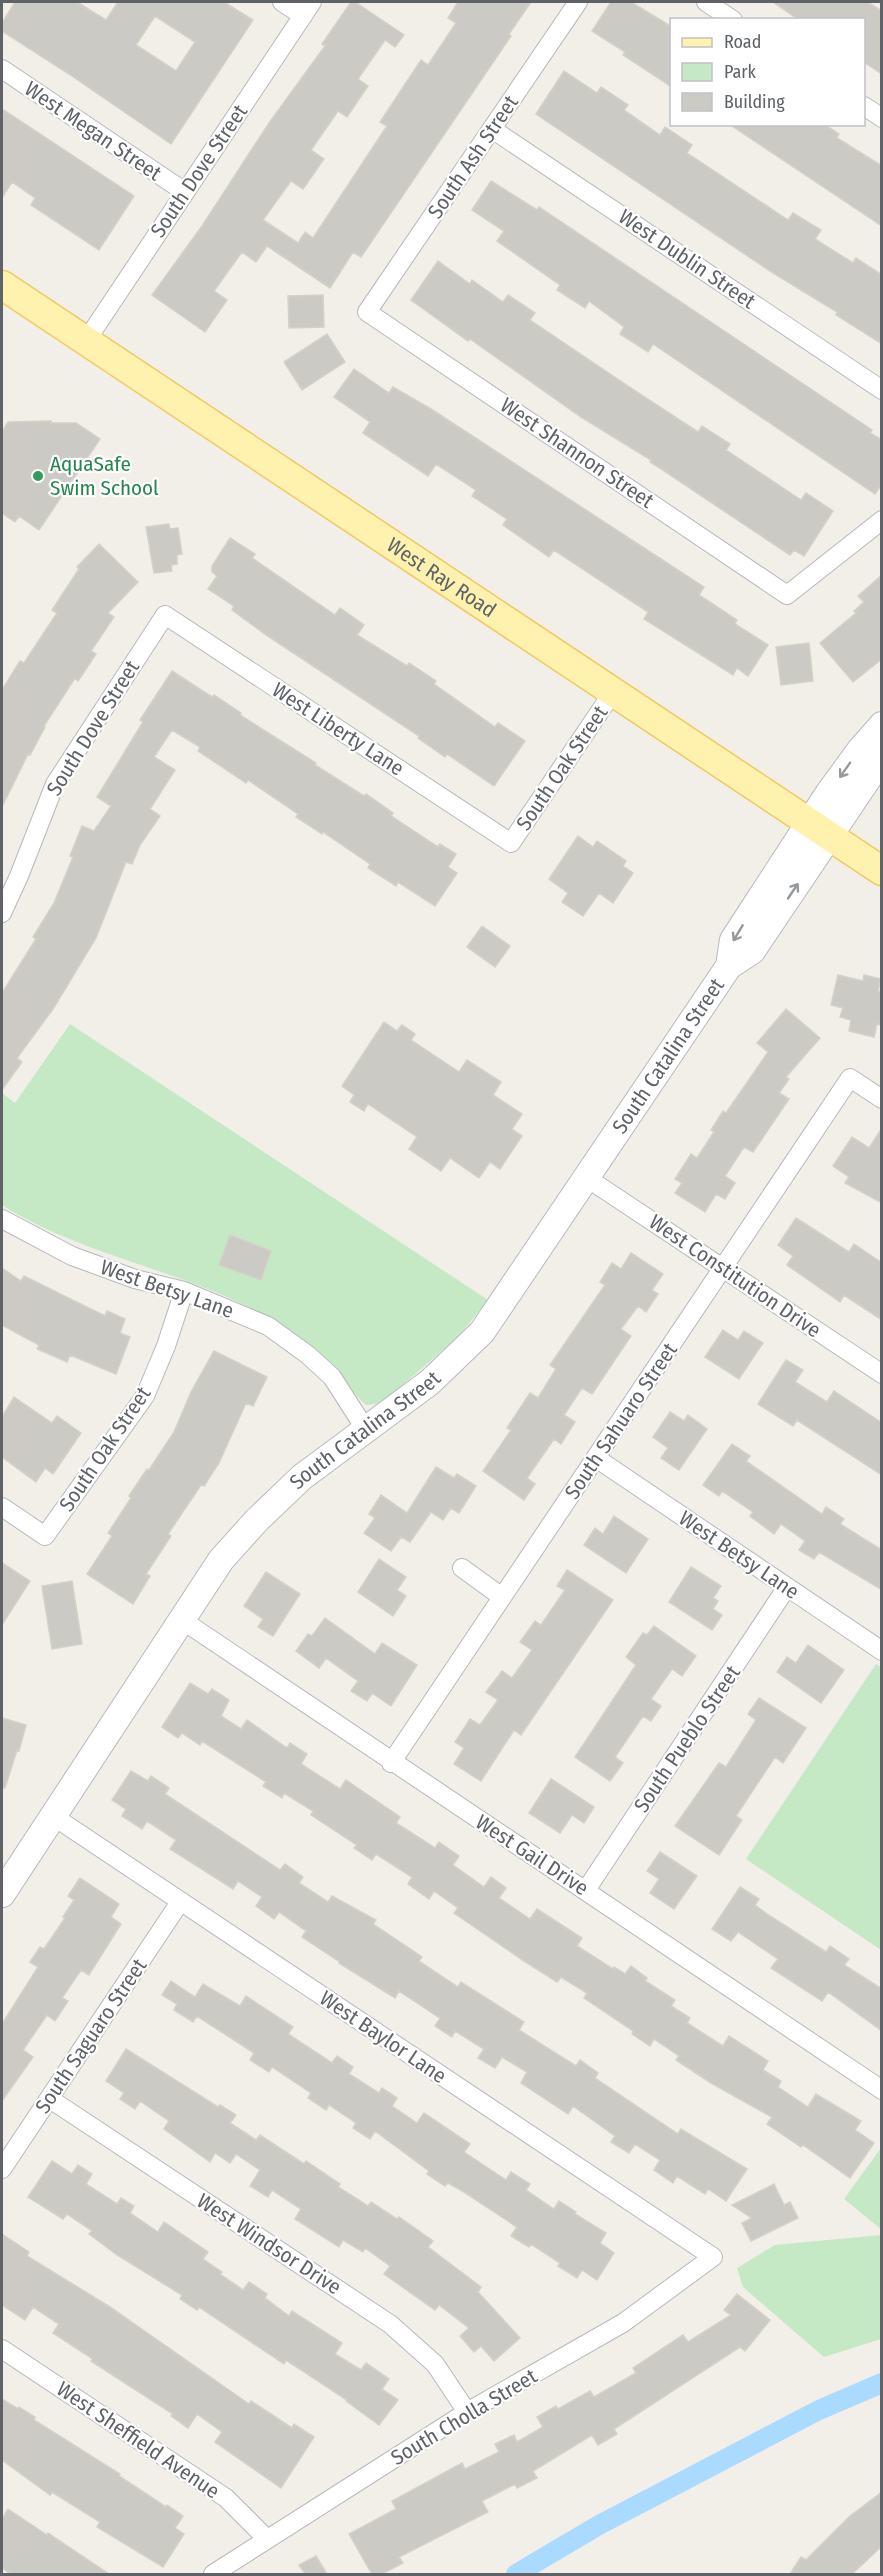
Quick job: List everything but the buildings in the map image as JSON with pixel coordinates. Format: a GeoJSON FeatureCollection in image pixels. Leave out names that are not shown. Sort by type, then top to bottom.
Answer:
{"type":"FeatureCollection","features":[{"type":"Feature","properties":{"kind":"main road","name":"West Ray Road"},"geometry":{"type":"LineString","coordinates":[[2,285],[882,871]]}},
{"type":"Feature","properties":{"kind":"street"},"geometry":{"type":"LineString","coordinates":[[282,2],[307,9]]}},
{"type":"Feature","properties":{"kind":"street","name":"South Ash Street"},"geometry":{"type":"LineString","coordinates":[[367,312],[578,2]]}},
{"type":"Feature","properties":{"kind":"street"},"geometry":{"type":"LineString","coordinates":[[706,2],[730,18]]}},
{"type":"Feature","properties":{"kind":"street","name":"South Dove Street"},"geometry":{"type":"LineString","coordinates":[[86,341],[307,9]]}},
{"type":"Feature","properties":{"kind":"street","name":"West Megan Street"},"geometry":{"type":"LineString","coordinates":[[2,69],[185,192]]}},
{"type":"Feature","properties":{"kind":"street"},"geometry":{"type":"LineString","coordinates":[[865,107],[882,118]]}},
{"type":"Feature","properties":{"kind":"street","name":"West Dublin Street"},"geometry":{"type":"LineString","coordinates":[[492,129],[882,390]]}},
{"type":"Feature","properties":{"kind":"street","name":"West Shannon Street"},"geometry":{"type":"LineString","coordinates":[[367,312],[787,595],[882,520]]}},
{"type":"Feature","properties":{"kind":"street","name":"South Dove Street"},"geometry":{"type":"LineString","coordinates":[[2,913],[55,784],[165,615]]}},
{"type":"Feature","properties":{"kind":"street","name":"West Liberty Lane"},"geometry":{"type":"LineString","coordinates":[[165,615],[511,843]]}},
{"type":"Feature","properties":{"kind":"street","name":"South Oak Street"},"geometry":{"type":"LineString","coordinates":[[511,843],[614,692]]}},
{"type":"Feature","properties":{"kind":"street","name":"South Catalina Street"},"geometry":{"type":"LineString","coordinates":[[2,1894],[221,1560],[257,1520],[302,1478],[430,1382],[482,1332],[729,966],[752,951],[820,830],[860,750],[882,725]]}},
{"type":"Feature","properties":{"kind":"street","name":"South Catalina Street"},"geometry":{"type":"LineString","coordinates":[[820,830],[882,758]]}},
{"type":"Feature","properties":{"kind":"street","name":"South Sahuaro Street"},"geometry":{"type":"LineString","coordinates":[[391,1763],[850,1078],[882,1099]]}},
{"type":"Feature","properties":{"kind":"street","name":"West Constitution Drive"},"geometry":{"type":"LineString","coordinates":[[587,1178],[882,1374]]}},
{"type":"Feature","properties":{"kind":"street","name":"West Betsy Lane"},"geometry":{"type":"LineString","coordinates":[[2,1219],[72,1256],[135,1279],[184,1291],[268,1326],[308,1355],[332,1377],[366,1430]]}},
{"type":"Feature","properties":{"kind":"street","name":"South Oak Street"},"geometry":{"type":"LineString","coordinates":[[2,1507],[45,1536],[145,1396],[166,1346],[184,1291]]}},
{"type":"Feature","properties":{"kind":"street","name":"West Betsy Lane"},"geometry":{"type":"LineString","coordinates":[[596,1458],[882,1651]]}},
{"type":"Feature","properties":{"kind":"street"},"geometry":{"type":"LineString","coordinates":[[462,1568],[502,1598]]}},
{"type":"Feature","properties":{"kind":"street","name":"South Pueblo Street"},"geometry":{"type":"LineString","coordinates":[[586,1890],[787,1587]]}},
{"type":"Feature","properties":{"kind":"street","name":"West Gail Drive"},"geometry":{"type":"LineString","coordinates":[[182,1620],[391,1763],[586,1890],[882,2090]]}},
{"type":"Feature","properties":{"kind":"street","name":"West Baylor Lane"},"geometry":{"type":"LineString","coordinates":[[53,1816],[712,2257]]}},
{"type":"Feature","properties":{"kind":"street","name":"South Saguaro Street"},"geometry":{"type":"LineString","coordinates":[[2,2169],[180,1902]]}},
{"type":"Feature","properties":{"kind":"street","name":"West Windsor Drive"},"geometry":{"type":"LineString","coordinates":[[50,2099],[390,2324],[435,2364],[467,2412]]}},
{"type":"Feature","properties":{"kind":"street","name":"South Cholla Street"},"geometry":{"type":"LineString","coordinates":[[213,2574],[467,2412],[623,2323],[712,2257]]}},
{"type":"Feature","properties":{"kind":"street","name":"West Sheffield Avenue"},"geometry":{"type":"LineString","coordinates":[[2,2349],[226,2498],[267,2539]]}},
{"type":"Feature","properties":{"kind":"green space"},"geometry":{"type":"Polygon","coordinates":[[[70,1024],[488,1300],[458,1337],[385,1400],[366,1405],[314,1349],[250,1308],[179,1278],[71,1239],[36,1224],[2,1205],[2,1093],[15,1103],[70,1024]]]}},
{"type":"Feature","properties":{"kind":"green space"},"geometry":{"type":"Polygon","coordinates":[[[876,1664],[882,1668],[881,1950],[746,1859],[876,1664]]]}},
{"type":"Feature","properties":{"kind":"green space"},"geometry":{"type":"Polygon","coordinates":[[[881,2148],[881,2229],[844,2199],[881,2148]]]}},
{"type":"Feature","properties":{"kind":"green space"},"geometry":{"type":"Polygon","coordinates":[[[881,2235],[881,2339],[824,2357],[743,2287],[737,2268],[775,2245],[881,2235]]]}},
{"type":"Feature","properties":{"kind":"waterway"},"geometry":{"type":"LineString","coordinates":[[516,2574],[599,2525],[819,2410],[882,2383]]}},
{"type":"Feature","properties":{"kind":"place","name":"AquaSafe Swim School"},"geometry":{"type":"Point","coordinates":[38,476]}}]}
